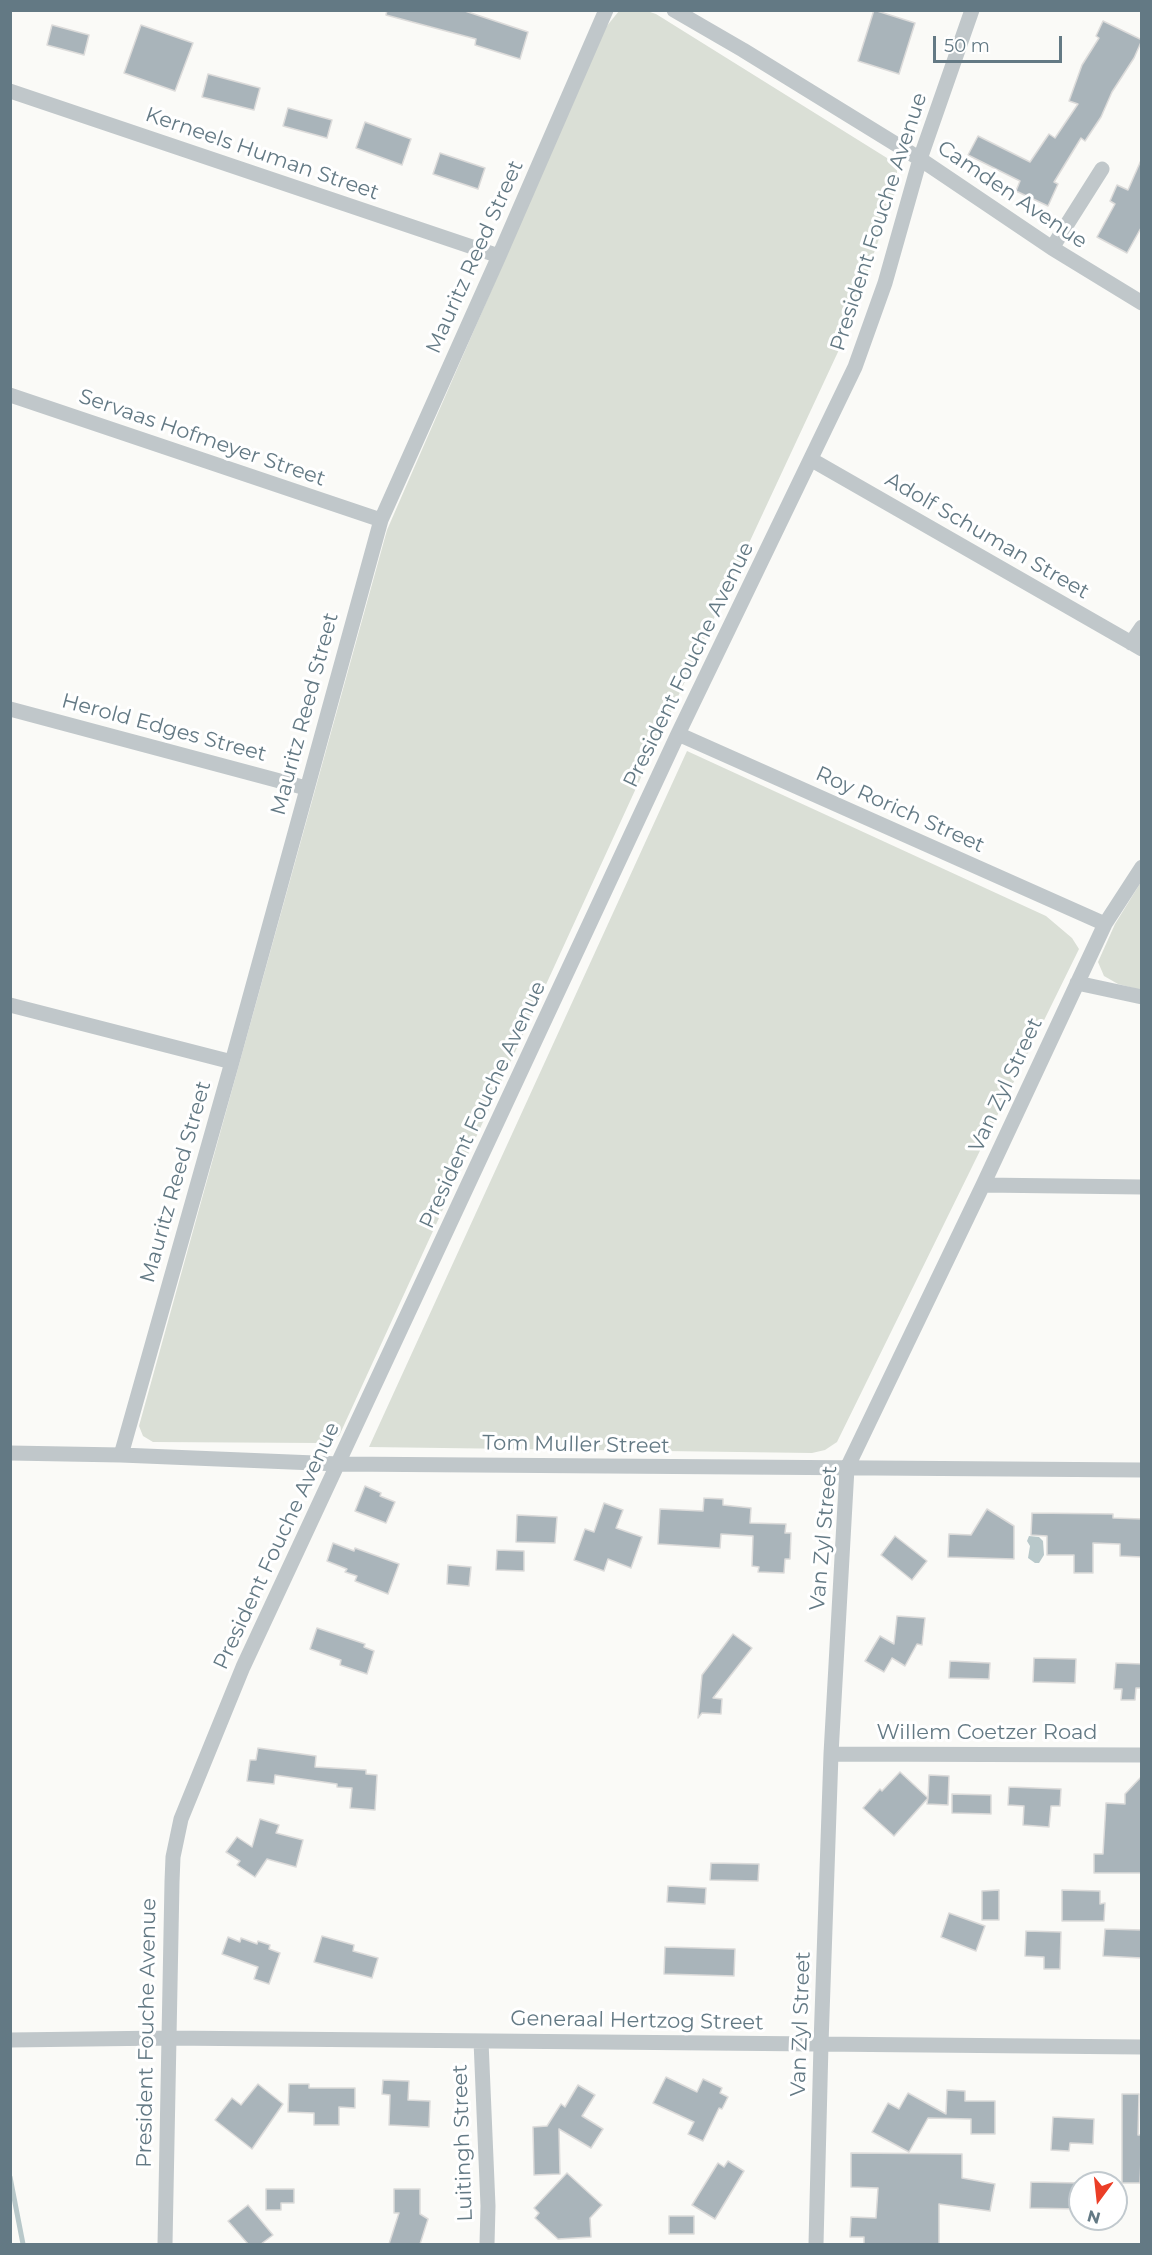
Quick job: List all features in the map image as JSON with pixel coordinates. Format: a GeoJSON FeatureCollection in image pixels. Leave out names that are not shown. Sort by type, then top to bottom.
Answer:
{"type":"FeatureCollection","features":[{"type":"Feature","properties":{"kind":"street","name":"Mauritz Reed Street"},"geometry":{"type":"LineString","coordinates":[[121,1455],[381,520],[606,10]]}},
{"type":"Feature","properties":{"kind":"street","name":"Camden Avenue"},"geometry":{"type":"LineString","coordinates":[[674,10],[920,159],[1052,248],[1142,303]]}},
{"type":"Feature","properties":{"kind":"street","name":"President Fouche Avenue"},"geometry":{"type":"LineString","coordinates":[[165,2244],[172,1857],[181,1819],[243,1667],[678,734],[855,367],[885,283],[920,159],[972,10]]}},
{"type":"Feature","properties":{"kind":"street","name":"Kerneels Human Street"},"geometry":{"type":"LineString","coordinates":[[10,91],[499,256]]}},
{"type":"Feature","properties":{"kind":"street"},"geometry":{"type":"LineString","coordinates":[[1052,248],[1102,169]]}},
{"type":"Feature","properties":{"kind":"street","name":"Servaas Hofmeyer Street"},"geometry":{"type":"LineString","coordinates":[[10,395],[381,520]]}},
{"type":"Feature","properties":{"kind":"street","name":"Adolf Schuman Street"},"geometry":{"type":"LineString","coordinates":[[812,460],[1136,646]]}},
{"type":"Feature","properties":{"kind":"street"},"geometry":{"type":"LineString","coordinates":[[1136,646],[1142,627]]}},
{"type":"Feature","properties":{"kind":"street","name":"Herold Edges Street"},"geometry":{"type":"LineString","coordinates":[[10,709],[306,788]]}},
{"type":"Feature","properties":{"kind":"street","name":"Roy Rorich Street"},"geometry":{"type":"LineString","coordinates":[[678,734],[1105,924]]}},
{"type":"Feature","properties":{"kind":"street","name":"Van Zyl Street"},"geometry":{"type":"LineString","coordinates":[[816,2244],[831,1754],[847,1468],[1105,924],[1142,867]]}},
{"type":"Feature","properties":{"kind":"street"},"geometry":{"type":"LineString","coordinates":[[1077,983],[1142,997]]}},
{"type":"Feature","properties":{"kind":"street"},"geometry":{"type":"LineString","coordinates":[[10,1005],[232,1062]]}},
{"type":"Feature","properties":{"kind":"street"},"geometry":{"type":"LineString","coordinates":[[983,1185],[1142,1187]]}},
{"type":"Feature","properties":{"kind":"street","name":"Tom Muller Street"},"geometry":{"type":"LineString","coordinates":[[10,1453],[339,1464],[1142,1470]]}},
{"type":"Feature","properties":{"kind":"street","name":"Willem Coetzer Road"},"geometry":{"type":"LineString","coordinates":[[831,1754],[1142,1755]]}},
{"type":"Feature","properties":{"kind":"street","name":"Generaal Hertzog Street"},"geometry":{"type":"LineString","coordinates":[[14,2040],[167,2038],[1142,2047]]}},
{"type":"Feature","properties":{"kind":"street","name":"Luitingh Street"},"geometry":{"type":"LineString","coordinates":[[481,2041],[488,2206],[487,2244]]}},
{"type":"Feature","properties":{"kind":"shaded area"},"geometry":{"type":"Polygon","coordinates":[[[619,11],[647,11],[656,14],[887,158],[897,170],[897,187],[844,339],[339,1436],[321,1443],[153,1442],[143,1436],[139,1426],[387,530],[606,27],[619,11]]]}},
{"type":"Feature","properties":{"kind":"shaded area"},"geometry":{"type":"Polygon","coordinates":[[[687,751],[1046,916],[1072,938],[1079,949],[837,1442],[825,1450],[812,1453],[369,1447],[687,751]]]}},
{"type":"Feature","properties":{"kind":"shaded area"},"geometry":{"type":"Polygon","coordinates":[[[1141,882],[1141,989],[1137,989],[1118,984],[1104,976],[1098,962],[1115,924],[1141,882]]]}},
{"type":"Feature","properties":{"kind":"shaded area"},"geometry":{"type":"Polygon","coordinates":[[[1029,1536],[1039,1537],[1043,1541],[1044,1555],[1039,1563],[1028,1558],[1029,1536]]]}},
{"type":"Feature","properties":{"kind":"building"},"geometry":{"type":"Polygon","coordinates":[[[387,10],[462,10],[528,32],[520,59],[475,45],[476,39],[386,15],[387,10]]]}},
{"type":"Feature","properties":{"kind":"building"},"geometry":{"type":"Polygon","coordinates":[[[874,10],[915,23],[899,74],[858,61],[874,10]]]}},
{"type":"Feature","properties":{"kind":"building"},"geometry":{"type":"Polygon","coordinates":[[[1103,21],[1142,40],[1134,58],[1112,92],[1101,117],[1085,141],[1081,138],[1054,182],[1058,184],[1048,206],[1016,191],[1020,181],[968,155],[978,136],[1030,162],[1049,134],[1055,138],[1078,104],[1069,101],[1082,65],[1099,38],[1096,36],[1103,21]]]}},
{"type":"Feature","properties":{"kind":"building"},"geometry":{"type":"Polygon","coordinates":[[[52,25],[89,35],[84,55],[47,45],[52,25]]]}},
{"type":"Feature","properties":{"kind":"building"},"geometry":{"type":"Polygon","coordinates":[[[141,25],[193,43],[175,91],[124,73],[141,25]]]}},
{"type":"Feature","properties":{"kind":"building"},"geometry":{"type":"Polygon","coordinates":[[[208,74],[260,88],[254,110],[202,97],[208,74]]]}},
{"type":"Feature","properties":{"kind":"building"},"geometry":{"type":"Polygon","coordinates":[[[288,108],[332,120],[327,138],[283,126],[288,108]]]}},
{"type":"Feature","properties":{"kind":"building"},"geometry":{"type":"Polygon","coordinates":[[[365,122],[411,139],[402,165],[356,148],[365,122]]]}},
{"type":"Feature","properties":{"kind":"building"},"geometry":{"type":"Polygon","coordinates":[[[440,153],[485,168],[478,189],[433,174],[440,153]]]}},
{"type":"Feature","properties":{"kind":"building"},"geometry":{"type":"Polygon","coordinates":[[[1142,158],[1142,226],[1127,253],[1097,237],[1115,204],[1110,201],[1117,185],[1128,190],[1142,158]]]}},
{"type":"Feature","properties":{"kind":"building"},"geometry":{"type":"Polygon","coordinates":[[[365,1486],[395,1502],[386,1523],[355,1511],[365,1486]]]}},
{"type":"Feature","properties":{"kind":"building"},"geometry":{"type":"Polygon","coordinates":[[[704,1498],[723,1499],[723,1505],[751,1508],[750,1523],[786,1524],[785,1533],[791,1533],[790,1559],[785,1559],[784,1573],[758,1572],[759,1567],[752,1566],[753,1536],[721,1534],[720,1548],[658,1544],[660,1509],[703,1511],[704,1498]]]}},
{"type":"Feature","properties":{"kind":"building"},"geometry":{"type":"Polygon","coordinates":[[[604,1503],[623,1510],[616,1528],[642,1537],[631,1568],[608,1559],[604,1571],[574,1560],[585,1529],[594,1532],[604,1503]]]}},
{"type":"Feature","properties":{"kind":"building"},"geometry":{"type":"Polygon","coordinates":[[[987,1509],[1014,1526],[1014,1559],[948,1557],[949,1534],[971,1535],[987,1509]]]}},
{"type":"Feature","properties":{"kind":"building"},"geometry":{"type":"Polygon","coordinates":[[[1032,1513],[1113,1514],[1113,1518],[1142,1519],[1142,1557],[1120,1556],[1120,1544],[1093,1543],[1093,1573],[1074,1573],[1074,1555],[1047,1555],[1047,1536],[1031,1535],[1032,1513]]]}},
{"type":"Feature","properties":{"kind":"building"},"geometry":{"type":"Polygon","coordinates":[[[517,1515],[557,1517],[555,1543],[516,1542],[517,1515]]]}},
{"type":"Feature","properties":{"kind":"building"},"geometry":{"type":"Polygon","coordinates":[[[895,1536],[927,1561],[912,1580],[881,1555],[895,1536]]]}},
{"type":"Feature","properties":{"kind":"building"},"geometry":{"type":"Polygon","coordinates":[[[333,1543],[354,1551],[355,1548],[399,1564],[388,1594],[355,1581],[357,1576],[327,1561],[333,1543]]]}},
{"type":"Feature","properties":{"kind":"building"},"geometry":{"type":"Polygon","coordinates":[[[497,1550],[524,1551],[524,1571],[496,1570],[497,1550]]]}},
{"type":"Feature","properties":{"kind":"building"},"geometry":{"type":"Polygon","coordinates":[[[448,1565],[471,1567],[469,1586],[447,1584],[448,1565]]]}},
{"type":"Feature","properties":{"kind":"building"},"geometry":{"type":"Polygon","coordinates":[[[897,1616],[925,1618],[922,1645],[917,1644],[905,1666],[892,1658],[884,1672],[865,1661],[880,1636],[894,1644],[897,1616]]]}},
{"type":"Feature","properties":{"kind":"building"},"geometry":{"type":"Polygon","coordinates":[[[317,1628],[365,1644],[364,1647],[374,1651],[367,1674],[340,1665],[341,1660],[310,1649],[317,1628]]]}},
{"type":"Feature","properties":{"kind":"building"},"geometry":{"type":"Polygon","coordinates":[[[733,1634],[752,1648],[713,1698],[722,1699],[721,1714],[702,1713],[698,1718],[702,1675],[733,1634]]]}},
{"type":"Feature","properties":{"kind":"building"},"geometry":{"type":"Polygon","coordinates":[[[1034,1658],[1076,1659],[1075,1683],[1033,1682],[1034,1658]]]}},
{"type":"Feature","properties":{"kind":"building"},"geometry":{"type":"Polygon","coordinates":[[[950,1661],[990,1663],[989,1679],[949,1678],[950,1661]]]}},
{"type":"Feature","properties":{"kind":"building"},"geometry":{"type":"Polygon","coordinates":[[[1116,1663],[1142,1664],[1142,1688],[1136,1688],[1135,1700],[1121,1700],[1122,1689],[1114,1689],[1116,1663]]]}},
{"type":"Feature","properties":{"kind":"building"},"geometry":{"type":"Polygon","coordinates":[[[258,1748],[316,1756],[315,1767],[366,1770],[366,1774],[377,1775],[375,1810],[350,1808],[352,1788],[337,1787],[337,1784],[275,1775],[274,1784],[247,1781],[250,1760],[256,1760],[258,1748]]]}},
{"type":"Feature","properties":{"kind":"building"},"geometry":{"type":"Polygon","coordinates":[[[900,1772],[928,1798],[894,1836],[863,1808],[900,1772]]]}},
{"type":"Feature","properties":{"kind":"building"},"geometry":{"type":"Polygon","coordinates":[[[929,1775],[949,1776],[948,1805],[927,1804],[929,1775]]]}},
{"type":"Feature","properties":{"kind":"building"},"geometry":{"type":"Polygon","coordinates":[[[1142,1776],[1142,1873],[1094,1873],[1094,1854],[1103,1854],[1106,1803],[1125,1804],[1125,1794],[1142,1776]]]}},
{"type":"Feature","properties":{"kind":"building"},"geometry":{"type":"Polygon","coordinates":[[[1009,1787],[1061,1789],[1060,1806],[1051,1806],[1049,1827],[1023,1825],[1024,1806],[1008,1805],[1009,1787]]]}},
{"type":"Feature","properties":{"kind":"building"},"geometry":{"type":"Polygon","coordinates":[[[952,1794],[991,1795],[991,1814],[952,1813],[952,1794]]]}},
{"type":"Feature","properties":{"kind":"building"},"geometry":{"type":"Polygon","coordinates":[[[260,1819],[279,1825],[276,1833],[303,1840],[296,1867],[267,1859],[255,1877],[237,1865],[240,1861],[226,1852],[237,1837],[252,1847],[260,1819]]]}},
{"type":"Feature","properties":{"kind":"building"},"geometry":{"type":"Polygon","coordinates":[[[711,1863],[759,1864],[758,1881],[710,1880],[711,1863]]]}},
{"type":"Feature","properties":{"kind":"building"},"geometry":{"type":"Polygon","coordinates":[[[668,1886],[706,1888],[705,1904],[667,1902],[668,1886]]]}},
{"type":"Feature","properties":{"kind":"building"},"geometry":{"type":"Polygon","coordinates":[[[999,1890],[999,1920],[982,1920],[982,1891],[999,1890]]]}},
{"type":"Feature","properties":{"kind":"building"},"geometry":{"type":"Polygon","coordinates":[[[1062,1890],[1100,1891],[1100,1904],[1105,1903],[1104,1921],[1062,1921],[1062,1890]]]}},
{"type":"Feature","properties":{"kind":"building"},"geometry":{"type":"Polygon","coordinates":[[[949,1913],[985,1926],[976,1951],[941,1937],[949,1913]]]}},
{"type":"Feature","properties":{"kind":"building"},"geometry":{"type":"Polygon","coordinates":[[[1105,1929],[1142,1930],[1142,1958],[1103,1956],[1105,1929]]]}},
{"type":"Feature","properties":{"kind":"building"},"geometry":{"type":"Polygon","coordinates":[[[1026,1931],[1061,1932],[1060,1969],[1044,1969],[1044,1957],[1025,1956],[1026,1931]]]}},
{"type":"Feature","properties":{"kind":"building"},"geometry":{"type":"Polygon","coordinates":[[[322,1936],[354,1945],[353,1951],[378,1958],[372,1978],[314,1962],[322,1936]]]}},
{"type":"Feature","properties":{"kind":"building"},"geometry":{"type":"Polygon","coordinates":[[[228,1937],[240,1942],[241,1938],[257,1944],[258,1941],[270,1945],[269,1949],[280,1953],[269,1984],[254,1979],[258,1967],[222,1954],[228,1937]]]}},
{"type":"Feature","properties":{"kind":"building"},"geometry":{"type":"Polygon","coordinates":[[[665,1947],[735,1949],[734,1976],[664,1974],[665,1947]]]}},
{"type":"Feature","properties":{"kind":"building"},"geometry":{"type":"Polygon","coordinates":[[[666,2077],[697,2092],[703,2079],[722,2088],[720,2093],[728,2097],[722,2109],[719,2108],[703,2141],[688,2134],[694,2122],[653,2103],[666,2077]]]}},
{"type":"Feature","properties":{"kind":"building"},"geometry":{"type":"Polygon","coordinates":[[[383,2080],[409,2081],[408,2100],[430,2101],[429,2127],[389,2125],[390,2095],[382,2094],[383,2080]]]}},
{"type":"Feature","properties":{"kind":"building"},"geometry":{"type":"Polygon","coordinates":[[[258,2084],[283,2104],[252,2149],[215,2120],[232,2098],[241,2105],[258,2084]]]}},
{"type":"Feature","properties":{"kind":"building"},"geometry":{"type":"Polygon","coordinates":[[[289,2084],[309,2084],[309,2088],[355,2088],[355,2108],[339,2107],[339,2125],[314,2125],[314,2113],[288,2112],[289,2084]]]}},
{"type":"Feature","properties":{"kind":"building"},"geometry":{"type":"Polygon","coordinates":[[[578,2085],[595,2095],[582,2116],[603,2129],[591,2148],[559,2129],[560,2174],[534,2175],[533,2127],[547,2126],[561,2104],[565,2107],[578,2085]]]}},
{"type":"Feature","properties":{"kind":"building"},"geometry":{"type":"Polygon","coordinates":[[[947,2090],[965,2091],[965,2101],[995,2101],[995,2134],[971,2134],[971,2119],[928,2118],[909,2152],[872,2132],[888,2103],[899,2109],[908,2093],[946,2114],[947,2090]]]}},
{"type":"Feature","properties":{"kind":"building"},"geometry":{"type":"Polygon","coordinates":[[[1122,2094],[1139,2094],[1138,2135],[1142,2135],[1140,2183],[1128,2183],[1128,2171],[1122,2171],[1122,2094]]]}},
{"type":"Feature","properties":{"kind":"building"},"geometry":{"type":"Polygon","coordinates":[[[1053,2117],[1094,2119],[1093,2144],[1070,2143],[1069,2151],[1051,2150],[1053,2117]]]}},
{"type":"Feature","properties":{"kind":"building"},"geometry":{"type":"Polygon","coordinates":[[[851,2153],[962,2154],[962,2178],[995,2184],[990,2211],[939,2204],[939,2244],[864,2244],[864,2237],[850,2237],[851,2217],[876,2218],[878,2188],[851,2187],[851,2153]]]}},
{"type":"Feature","properties":{"kind":"building"},"geometry":{"type":"Polygon","coordinates":[[[728,2161],[744,2171],[715,2219],[692,2205],[718,2163],[724,2167],[728,2161]]]}},
{"type":"Feature","properties":{"kind":"building"},"geometry":{"type":"Polygon","coordinates":[[[567,2173],[602,2205],[590,2218],[591,2237],[558,2239],[535,2218],[539,2213],[534,2208],[567,2173]]]}},
{"type":"Feature","properties":{"kind":"building"},"geometry":{"type":"Polygon","coordinates":[[[1031,2182],[1068,2183],[1068,2209],[1030,2208],[1031,2182]]]}},
{"type":"Feature","properties":{"kind":"building"},"geometry":{"type":"Polygon","coordinates":[[[266,2189],[294,2189],[294,2203],[281,2203],[281,2210],[266,2210],[266,2189]]]}},
{"type":"Feature","properties":{"kind":"building"},"geometry":{"type":"Polygon","coordinates":[[[394,2189],[420,2189],[420,2214],[428,2219],[420,2244],[389,2244],[399,2213],[394,2213],[394,2189]]]}},
{"type":"Feature","properties":{"kind":"building"},"geometry":{"type":"Polygon","coordinates":[[[248,2205],[273,2235],[261,2244],[248,2244],[228,2221],[248,2205]]]}},
{"type":"Feature","properties":{"kind":"building"},"geometry":{"type":"Polygon","coordinates":[[[669,2216],[694,2216],[694,2234],[669,2234],[669,2216]]]}},
{"type":"Feature","properties":{"kind":"waterway"},"geometry":{"type":"LineString","coordinates":[[10,2177],[23,2244]]}}]}
